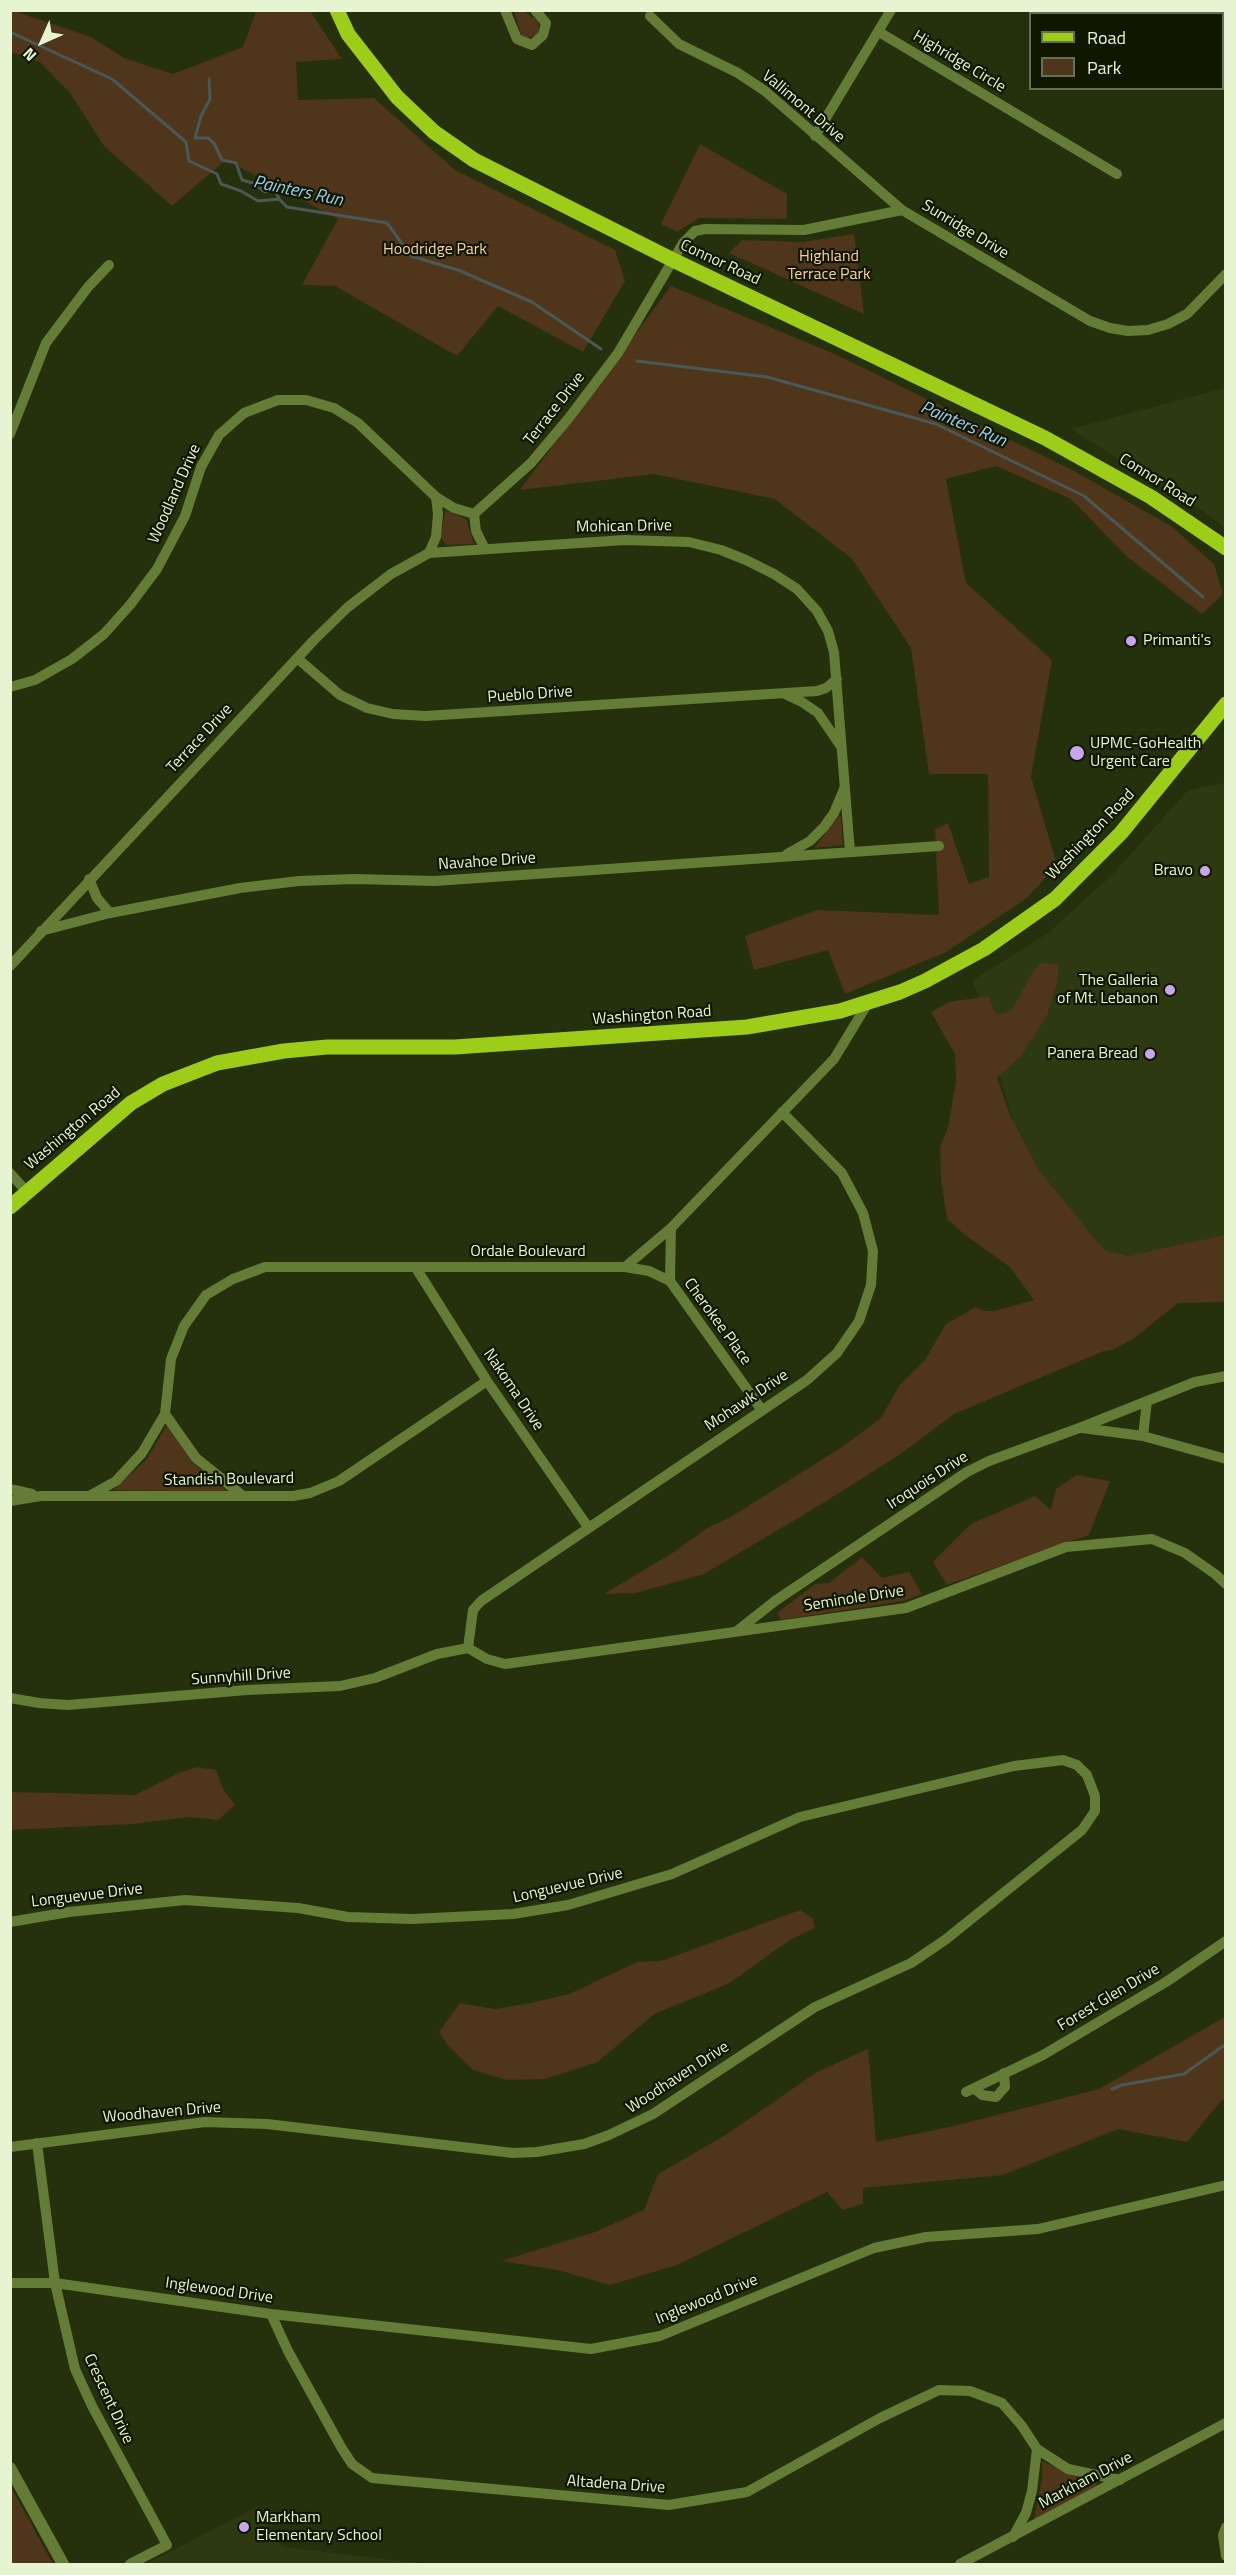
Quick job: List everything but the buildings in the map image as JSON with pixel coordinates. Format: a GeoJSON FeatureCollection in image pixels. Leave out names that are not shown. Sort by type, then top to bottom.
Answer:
{"type":"FeatureCollection","features":[{"type":"Feature","properties":{"kind":"main road","name":"Connor Road"},"geometry":{"type":"LineString","coordinates":[[337,10],[348,34],[397,97],[434,132],[474,159],[673,260],[1046,438],[1141,491],[1226,548]]}},
{"type":"Feature","properties":{"kind":"main road","name":"Washington Road"},"geometry":{"type":"LineString","coordinates":[[10,1207],[132,1103],[163,1084],[217,1063],[284,1051],[327,1047],[455,1047],[736,1028],[813,1017],[868,1003],[925,981],[1010,933],[1055,899],[1121,833],[1225,705]]}},
{"type":"Feature","properties":{"kind":"street"},"geometry":{"type":"LineString","coordinates":[[505,10],[518,39],[532,45],[543,35],[546,23],[535,10]]}},
{"type":"Feature","properties":{"kind":"street"},"geometry":{"type":"LineString","coordinates":[[815,135],[879,32],[884,16],[891,10]]}},
{"type":"Feature","properties":{"kind":"street","name":"Vallimont Drive"},"geometry":{"type":"LineString","coordinates":[[650,16],[679,44],[738,73],[765,91],[902,210]]}},
{"type":"Feature","properties":{"kind":"street","name":"Highridge Circle"},"geometry":{"type":"LineString","coordinates":[[879,32],[1118,174]]}},
{"type":"Feature","properties":{"kind":"street","name":"Sunridge Drive"},"geometry":{"type":"LineString","coordinates":[[673,260],[688,236],[695,231],[705,229],[804,230],[902,210],[1090,321],[1110,328],[1148,330],[1168,324],[1194,308],[1226,274]]}},
{"type":"Feature","properties":{"kind":"street","name":"Terrace Drive"},"geometry":{"type":"LineString","coordinates":[[474,514],[531,463],[568,419],[618,353],[673,260]]}},
{"type":"Feature","properties":{"kind":"street"},"geometry":{"type":"LineString","coordinates":[[10,434],[46,343],[87,287],[109,265]]}},
{"type":"Feature","properties":{"kind":"street","name":"Woodland Drive"},"geometry":{"type":"LineString","coordinates":[[10,687],[35,680],[72,659],[104,634],[130,605],[157,569],[185,516],[201,467],[219,435],[244,413],[278,400],[306,400],[333,408],[358,423],[436,497],[454,508],[474,514]]}},
{"type":"Feature","properties":{"kind":"street"},"geometry":{"type":"LineString","coordinates":[[429,554],[436,537],[438,514],[436,497]]}},
{"type":"Feature","properties":{"kind":"street"},"geometry":{"type":"LineString","coordinates":[[474,514],[476,531],[485,549]]}},
{"type":"Feature","properties":{"kind":"street","name":"Mohican Drive"},"geometry":{"type":"LineString","coordinates":[[485,549],[625,540],[689,542],[721,550],[774,574],[797,589],[817,611],[828,631],[834,652],[850,852]]}},
{"type":"Feature","properties":{"kind":"street","name":"Terrace Drive"},"geometry":{"type":"LineString","coordinates":[[10,966],[297,658],[348,608],[390,574],[429,554],[485,549]]}},
{"type":"Feature","properties":{"kind":"street","name":"Pueblo Drive"},"geometry":{"type":"LineString","coordinates":[[297,658],[340,695],[367,708],[393,714],[424,716],[817,691],[826,688],[837,679]]}},
{"type":"Feature","properties":{"kind":"street"},"geometry":{"type":"LineString","coordinates":[[782,693],[802,702],[818,713],[842,748]]}},
{"type":"Feature","properties":{"kind":"street","name":"Mohican Drive"},"geometry":{"type":"LineString","coordinates":[[784,856],[810,841],[824,827],[834,813],[845,786]]}},
{"type":"Feature","properties":{"kind":"street","name":"Navahoe Drive"},"geometry":{"type":"LineString","coordinates":[[41,931],[110,914],[240,888],[299,881],[435,880],[939,846]]}},
{"type":"Feature","properties":{"kind":"street"},"geometry":{"type":"LineString","coordinates":[[89,879],[97,898],[110,914]]}},
{"type":"Feature","properties":{"kind":"street"},"geometry":{"type":"LineString","coordinates":[[625,1267],[670,1228],[839,1052],[868,1003]]}},
{"type":"Feature","properties":{"kind":"street","name":"Mohawk Drive"},"geometry":{"type":"LineString","coordinates":[[468,1648],[473,1611],[481,1600],[807,1380],[837,1353],[859,1321],[870,1285],[873,1251],[863,1214],[842,1173],[782,1112]]}},
{"type":"Feature","properties":{"kind":"street"},"geometry":{"type":"LineString","coordinates":[[10,1173],[27,1192]]}},
{"type":"Feature","properties":{"kind":"street","name":"Cherokee Place"},"geometry":{"type":"LineString","coordinates":[[670,1228],[670,1281]]}},
{"type":"Feature","properties":{"kind":"street","name":"Ordale Boulevard"},"geometry":{"type":"LineString","coordinates":[[89,1496],[116,1481],[142,1453],[165,1414],[171,1359],[184,1326],[206,1295],[233,1279],[265,1267],[625,1267]]}},
{"type":"Feature","properties":{"kind":"street","name":"Cherokee Place"},"geometry":{"type":"LineString","coordinates":[[625,1267],[648,1271],[670,1281],[761,1409]]}},
{"type":"Feature","properties":{"kind":"street","name":"Nakoma Drive"},"geometry":{"type":"LineString","coordinates":[[416,1268],[487,1381],[588,1527]]}},
{"type":"Feature","properties":{"kind":"street","name":"Iroquois Drive"},"geometry":{"type":"LineString","coordinates":[[736,1631],[775,1601],[967,1472],[988,1461],[1195,1382],[1226,1376]]}},
{"type":"Feature","properties":{"kind":"street","name":"Standish Boulevard"},"geometry":{"type":"LineString","coordinates":[[10,1501],[41,1496],[294,1496],[324,1488],[339,1481],[487,1381]]}},
{"type":"Feature","properties":{"kind":"street"},"geometry":{"type":"LineString","coordinates":[[1143,1437],[1147,1401]]}},
{"type":"Feature","properties":{"kind":"street"},"geometry":{"type":"LineString","coordinates":[[165,1414],[196,1458],[243,1496]]}},
{"type":"Feature","properties":{"kind":"street"},"geometry":{"type":"LineString","coordinates":[[1082,1427],[1143,1437],[1226,1459]]}},
{"type":"Feature","properties":{"kind":"street"},"geometry":{"type":"LineString","coordinates":[[10,1489],[41,1496]]}},
{"type":"Feature","properties":{"kind":"street","name":"Seminole Drive"},"geometry":{"type":"LineString","coordinates":[[468,1648],[487,1659],[505,1664],[906,1608],[1066,1547],[1152,1539],[1185,1553],[1226,1584]]}},
{"type":"Feature","properties":{"kind":"street","name":"Sunnyhill Drive"},"geometry":{"type":"LineString","coordinates":[[10,1698],[68,1705],[247,1690],[340,1686],[375,1678],[437,1654],[468,1648]]}},
{"type":"Feature","properties":{"kind":"street","name":"Longuevue Drive"},"geometry":{"type":"LineString","coordinates":[[10,1922],[69,1912],[185,1900],[298,1908],[348,1917],[435,1918],[513,1914],[568,1905],[672,1874],[800,1817],[1014,1766],[1063,1760],[1077,1765],[1087,1775],[1095,1796]]}},
{"type":"Feature","properties":{"kind":"street","name":"Woodhaven Drive"},"geometry":{"type":"LineString","coordinates":[[10,2147],[206,2122],[267,2124],[513,2153],[561,2149],[609,2136],[653,2114],[815,2007],[911,1962],[945,1940],[1082,1830],[1095,1811],[1095,1796]]}},
{"type":"Feature","properties":{"kind":"street","name":"Forest Glen Drive"},"geometry":{"type":"LineString","coordinates":[[1004,2073],[1005,2087],[996,2097],[982,2096],[970,2090],[1004,2073],[1042,2055],[1166,1982],[1226,1941]]}},
{"type":"Feature","properties":{"kind":"street","name":"Crescent Drive"},"geometry":{"type":"LineString","coordinates":[[36,2143],[55,2283],[63,2327],[75,2369],[92,2406],[167,2545],[130,2565]]}},
{"type":"Feature","properties":{"kind":"street","name":"Inglewood Drive"},"geometry":{"type":"LineString","coordinates":[[10,2283],[55,2283],[272,2314],[591,2349],[660,2336],[874,2248],[926,2237],[1038,2229],[1226,2185]]}},
{"type":"Feature","properties":{"kind":"street","name":"Altadena Drive"},"geometry":{"type":"LineString","coordinates":[[272,2314],[288,2351],[352,2464],[372,2478],[669,2505],[747,2492],[880,2418],[939,2390],[970,2391],[1002,2403],[1022,2426],[1037,2450],[1068,2469],[1120,2480]]}},
{"type":"Feature","properties":{"kind":"street","name":"Markham Drive"},"geometry":{"type":"LineString","coordinates":[[960,2565],[1226,2423]]}},
{"type":"Feature","properties":{"kind":"street"},"geometry":{"type":"LineString","coordinates":[[1012,2537],[1026,2513],[1032,2491],[1037,2450]]}},
{"type":"Feature","properties":{"kind":"street"},"geometry":{"type":"LineString","coordinates":[[10,2468],[63,2565]]}},
{"type":"Feature","properties":{"kind":"street"},"geometry":{"type":"LineString","coordinates":[[1226,2527],[1223,2535],[1226,2556]]}},
{"type":"Feature","properties":{"kind":"shaded area"},"geometry":{"type":"Polygon","coordinates":[[[1225,388],[1225,528],[1203,511],[1071,429],[1225,388]]]}},
{"type":"Feature","properties":{"kind":"shaded area"},"geometry":{"type":"Polygon","coordinates":[[[1225,783],[1225,1258],[1063,1299],[973,980],[1048,933],[1113,874],[1188,790],[1225,783]]]}},
{"type":"Feature","properties":{"kind":"shaded area","name":"Markham Elementary School"},"geometry":{"type":"Polygon","coordinates":[[[257,2507],[282,2547],[426,2564],[146,2564],[257,2507]]]}},
{"type":"Feature","properties":{"kind":"green space","name":"Hoodridge Park"},"geometry":{"type":"Polygon","coordinates":[[[11,10],[91,37],[124,58],[173,74],[243,47],[256,11],[310,11],[342,59],[296,62],[298,100],[374,98],[455,170],[615,250],[625,281],[583,352],[498,306],[457,356],[335,286],[302,285],[338,219],[226,160],[172,206],[104,146],[70,93],[40,62],[11,52],[11,10]]]}},
{"type":"Feature","properties":{"kind":"green space"},"geometry":{"type":"Polygon","coordinates":[[[514,11],[523,11],[534,18],[539,23],[539,33],[529,38],[523,36],[514,11]]]}},
{"type":"Feature","properties":{"kind":"green space"},"geometry":{"type":"Polygon","coordinates":[[[700,144],[787,194],[787,219],[699,218],[677,232],[661,224],[700,144]]]}},
{"type":"Feature","properties":{"kind":"green space","name":"Highland Terrace Park"},"geometry":{"type":"Polygon","coordinates":[[[854,234],[864,314],[729,253],[742,240],[802,242],[854,234]]]}},
{"type":"Feature","properties":{"kind":"green space"},"geometry":{"type":"Polygon","coordinates":[[[671,286],[837,355],[1074,471],[1171,526],[1214,564],[1223,594],[1202,614],[1126,556],[1071,499],[996,466],[946,479],[966,583],[1052,660],[1031,777],[1057,865],[1027,898],[946,952],[845,994],[828,950],[754,970],[745,936],[817,910],[939,915],[935,829],[948,823],[969,884],[989,877],[988,774],[929,774],[911,648],[852,559],[775,499],[654,474],[520,490],[671,286]]]}},
{"type":"Feature","properties":{"kind":"green space"},"geometry":{"type":"Polygon","coordinates":[[[445,510],[466,519],[474,544],[446,545],[441,537],[445,510]]]}},
{"type":"Feature","properties":{"kind":"green space"},"geometry":{"type":"Polygon","coordinates":[[[841,816],[843,845],[814,848],[841,816]]]}},
{"type":"Feature","properties":{"kind":"green space"},"geometry":{"type":"Polygon","coordinates":[[[1041,963],[1058,964],[1058,980],[1047,1015],[1021,1056],[997,1078],[1009,1113],[1038,1169],[1104,1250],[1128,1256],[1225,1235],[1225,1302],[1178,1303],[1133,1339],[1112,1350],[1104,1351],[954,1414],[902,1453],[704,1574],[636,1593],[604,1594],[674,1552],[707,1528],[729,1518],[842,1447],[881,1418],[899,1386],[925,1360],[946,1324],[976,1307],[984,1311],[994,1311],[1034,1300],[1010,1267],[965,1235],[947,1219],[941,1179],[940,1147],[948,1127],[956,1082],[955,1054],[931,1012],[949,1002],[990,996],[991,1004],[997,1015],[1008,1012],[1013,1008],[1032,973],[1041,963]]]}},
{"type":"Feature","properties":{"kind":"green space"},"geometry":{"type":"Polygon","coordinates":[[[168,1423],[193,1463],[228,1492],[113,1490],[147,1459],[168,1423]]]}},
{"type":"Feature","properties":{"kind":"green space"},"geometry":{"type":"Polygon","coordinates":[[[1077,1475],[1110,1481],[1089,1535],[947,1585],[933,1562],[971,1524],[1035,1496],[1051,1510],[1056,1489],[1077,1475]]]}},
{"type":"Feature","properties":{"kind":"green space"},"geometry":{"type":"Polygon","coordinates":[[[862,1557],[882,1578],[909,1572],[922,1594],[903,1601],[781,1620],[777,1613],[815,1584],[829,1583],[862,1557]]]}},
{"type":"Feature","properties":{"kind":"green space"},"geometry":{"type":"Polygon","coordinates":[[[197,1767],[216,1770],[223,1789],[235,1805],[218,1820],[190,1817],[132,1824],[11,1830],[11,1792],[135,1795],[181,1772],[197,1767]]]}},
{"type":"Feature","properties":{"kind":"green space"},"geometry":{"type":"Polygon","coordinates":[[[800,1910],[813,1919],[815,1928],[790,1940],[728,1984],[654,2014],[598,2062],[545,2079],[507,2080],[473,2070],[449,2047],[439,2032],[460,2003],[495,2009],[569,1994],[637,1962],[661,1961],[800,1910]]]}},
{"type":"Feature","properties":{"kind":"green space"},"geometry":{"type":"Polygon","coordinates":[[[1225,2017],[1225,2100],[1222,2100],[1187,2142],[1118,2129],[1003,2175],[863,2188],[863,2204],[843,2210],[827,2192],[677,2265],[610,2285],[558,2270],[501,2261],[595,2232],[644,2210],[658,2174],[727,2134],[817,2072],[868,2049],[876,2142],[954,2126],[1099,2089],[1225,2017]]]}},
{"type":"Feature","properties":{"kind":"green space"},"geometry":{"type":"Polygon","coordinates":[[[1042,2461],[1077,2477],[1096,2481],[1097,2486],[1034,2519],[1042,2479],[1042,2461]]]}},
{"type":"Feature","properties":{"kind":"green space"},"geometry":{"type":"Polygon","coordinates":[[[11,2487],[53,2564],[11,2564],[11,2487]]]}},
{"type":"Feature","properties":{"kind":"waterway","name":"Painters Run"},"geometry":{"type":"LineString","coordinates":[[10,32],[112,79],[186,142],[189,161],[217,174],[221,184],[241,191],[258,201],[279,199],[287,207],[387,223],[411,256],[458,270],[532,302],[601,349]]}},
{"type":"Feature","properties":{"kind":"waterway"},"geometry":{"type":"LineString","coordinates":[[209,79],[210,99],[201,116],[195,138],[208,138],[214,143],[222,160],[236,163],[242,180],[253,183],[265,192],[273,189],[279,198]]}},
{"type":"Feature","properties":{"kind":"waterway","name":"Painters Run"},"geometry":{"type":"LineString","coordinates":[[637,361],[767,377],[936,424],[1084,496],[1203,597]]}},
{"type":"Feature","properties":{"kind":"waterway"},"geometry":{"type":"LineString","coordinates":[[1112,2089],[1122,2085],[1184,2074],[1226,2044]]}},
{"type":"Feature","properties":{"kind":"place","name":"Primanti's"},"geometry":{"type":"Point","coordinates":[1131,641]}},
{"type":"Feature","properties":{"kind":"place","name":"UPMC-GoHealth Urgent Care"},"geometry":{"type":"Point","coordinates":[1077,753]}},
{"type":"Feature","properties":{"kind":"place","name":"Bravo"},"geometry":{"type":"Point","coordinates":[1205,871]}},
{"type":"Feature","properties":{"kind":"place","name":"The Galleria of Mt. Lebanon"},"geometry":{"type":"Point","coordinates":[1170,990]}},
{"type":"Feature","properties":{"kind":"place","name":"Panera Bread"},"geometry":{"type":"Point","coordinates":[1150,1054]}},
{"type":"Feature","properties":{"kind":"place","name":"Markham Elementary School"},"geometry":{"type":"Point","coordinates":[244,2527]}}]}
